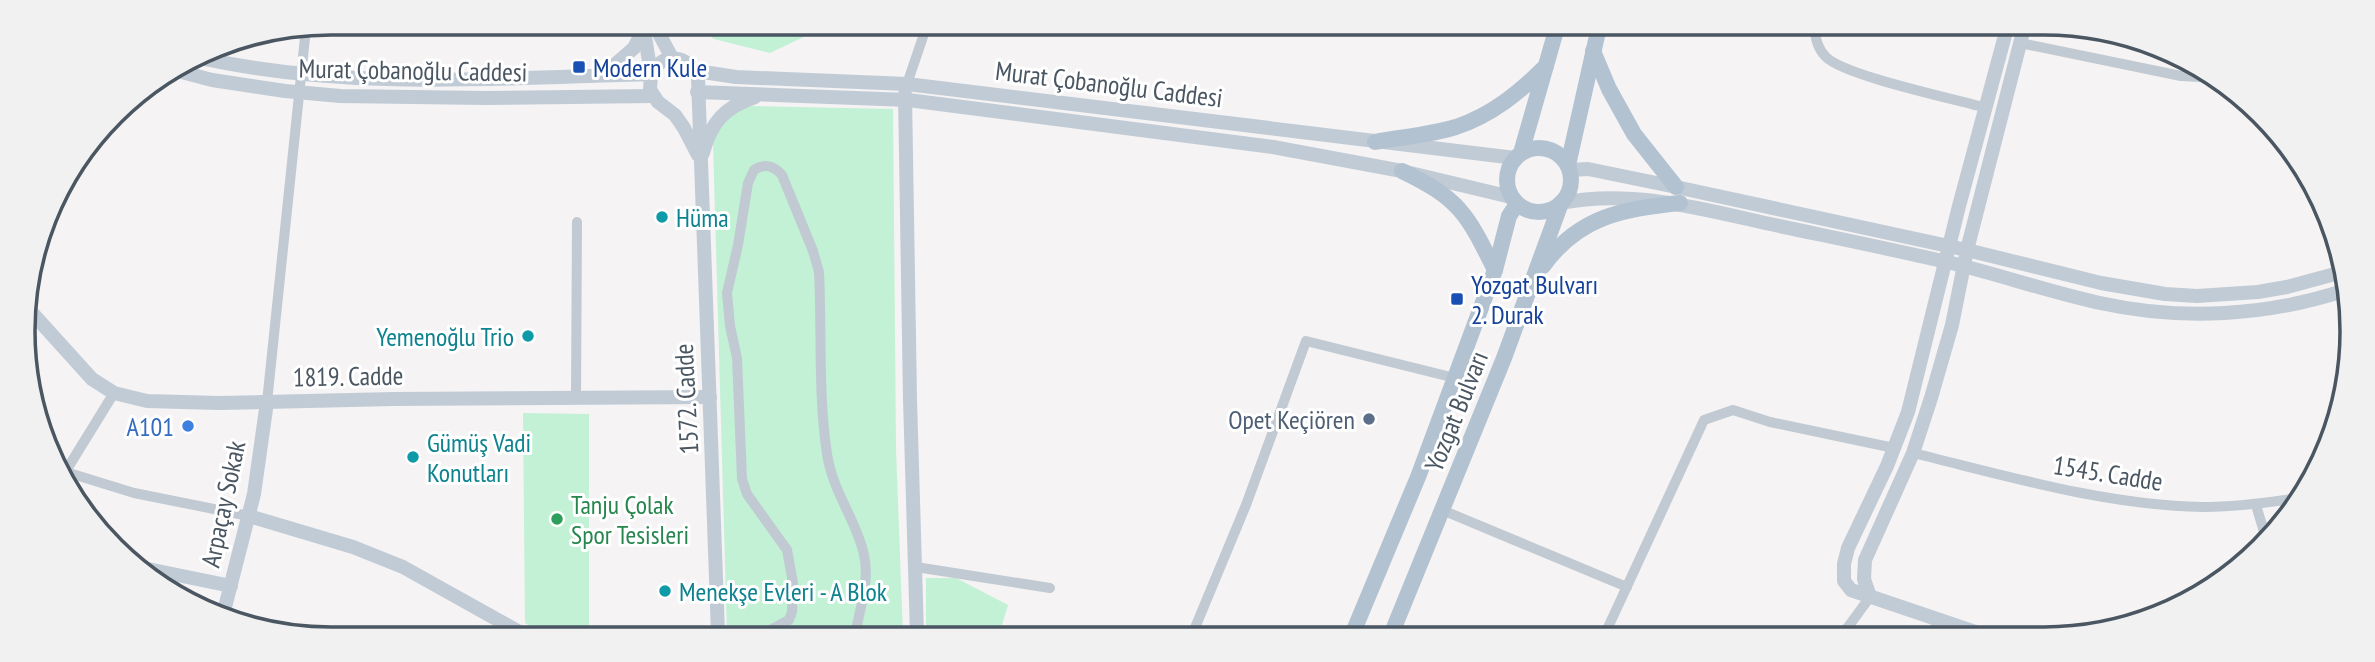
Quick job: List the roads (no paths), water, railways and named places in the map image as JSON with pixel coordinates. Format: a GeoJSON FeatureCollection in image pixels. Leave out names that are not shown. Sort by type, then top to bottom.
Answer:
{"type":"FeatureCollection","features":[{"type":"Feature","properties":{"kind":"main road"},"geometry":{"type":"LineString","coordinates":[[604,75],[634,48],[641,35]]}},
{"type":"Feature","properties":{"kind":"main road"},"geometry":{"type":"LineString","coordinates":[[648,35],[651,74],[649,83],[656,99],[675,115],[684,128],[701,162]]}},
{"type":"Feature","properties":{"kind":"main road"},"geometry":{"type":"LineString","coordinates":[[655,35],[672,58]]}},
{"type":"Feature","properties":{"kind":"main road"},"geometry":{"type":"LineString","coordinates":[[1555,35],[1518,155],[1509,167],[1506,179],[1514,201],[1526,210],[1548,211],[1561,203],[1602,198],[1680,203],[1946,262],[2100,303],[2172,313],[2214,314],[2272,309],[2337,293]]}},
{"type":"Feature","properties":{"kind":"main road"},"geometry":{"type":"LineString","coordinates":[[1561,203],[1570,187],[1569,168],[1597,35]]}},
{"type":"Feature","properties":{"kind":"main road"},"geometry":{"type":"LineString","coordinates":[[1963,627],[1852,590],[1844,581],[1844,564],[1848,548],[1908,412],[2005,35]]}},
{"type":"Feature","properties":{"kind":"main road"},"geometry":{"type":"LineString","coordinates":[[1870,597],[1864,579],[1865,561],[1913,453],[1945,349],[1967,250],[2022,36]]}},
{"type":"Feature","properties":{"kind":"main road"},"geometry":{"type":"LineString","coordinates":[[1593,51],[1609,89],[1634,134],[1676,187]]}},
{"type":"Feature","properties":{"kind":"main road"},"geometry":{"type":"LineString","coordinates":[[651,74],[658,64],[672,58],[686,61],[696,71],[698,78],[697,92],[681,107],[673,107],[656,99]]}},
{"type":"Feature","properties":{"kind":"main road","name":"Murat Çobanoğlu Caddesi"},"geometry":{"type":"LineString","coordinates":[[214,60],[354,79],[651,74]]}},
{"type":"Feature","properties":{"kind":"main road"},"geometry":{"type":"LineString","coordinates":[[1375,142],[1456,127],[1496,108],[1521,90],[1546,65]]}},
{"type":"Feature","properties":{"kind":"main road","name":"Murat Çobanoğlu Caddesi"},"geometry":{"type":"LineString","coordinates":[[696,71],[736,77],[907,84],[1375,142],[1518,155]]}},
{"type":"Feature","properties":{"kind":"main road","name":"Murat Çobanoğlu Caddesi"},"geometry":{"type":"LineString","coordinates":[[186,73],[212,80],[300,93],[656,99]]}},
{"type":"Feature","properties":{"kind":"main road"},"geometry":{"type":"LineString","coordinates":[[907,84],[904,100],[918,627]]}},
{"type":"Feature","properties":{"kind":"main road","name":"Murat Çobanoğlu Caddesi"},"geometry":{"type":"LineString","coordinates":[[697,92],[904,100],[1272,147],[1402,171],[1514,201]]}},
{"type":"Feature","properties":{"kind":"main road","name":"1572. Cadde"},"geometry":{"type":"LineString","coordinates":[[697,92],[718,627]]}},
{"type":"Feature","properties":{"kind":"main road"},"geometry":{"type":"LineString","coordinates":[[701,162],[706,143],[718,120],[730,107],[762,94]]}},
{"type":"Feature","properties":{"kind":"main road"},"geometry":{"type":"LineString","coordinates":[[1518,155],[1534,148],[1546,148],[1557,153],[1569,168],[1588,169],[1676,187],[1950,246],[2101,283],[2165,294],[2197,296],[2258,292],[2334,274]]}},
{"type":"Feature","properties":{"kind":"main road"},"geometry":{"type":"LineString","coordinates":[[1402,171],[1435,187],[1454,201],[1471,223],[1495,270]]}},
{"type":"Feature","properties":{"kind":"main road","name":"Yozgat Bulvarı"},"geometry":{"type":"LineString","coordinates":[[1355,627],[1418,477],[1455,378],[1495,270],[1514,201]]}},
{"type":"Feature","properties":{"kind":"main road","name":"Yozgat Bulvarı"},"geometry":{"type":"LineString","coordinates":[[1394,627],[1535,276],[1561,203]]}},
{"type":"Feature","properties":{"kind":"main road"},"geometry":{"type":"LineString","coordinates":[[1535,276],[1551,255],[1570,237],[1593,223],[1613,213],[1634,208],[1680,203]]}},
{"type":"Feature","properties":{"kind":"main road","name":"1819. Cadde"},"geometry":{"type":"LineString","coordinates":[[36,316],[92,379],[114,393],[147,401],[219,403],[710,397]]}},
{"type":"Feature","properties":{"kind":"main road","name":"Arpaçay Sokak"},"geometry":{"type":"LineString","coordinates":[[225,607],[249,516],[267,402]]}},
{"type":"Feature","properties":{"kind":"main road"},"geometry":{"type":"LineString","coordinates":[[249,516],[353,547],[403,567],[510,627]]}},
{"type":"Feature","properties":{"kind":"main road"},"geometry":{"type":"LineString","coordinates":[[159,571],[231,586]]}},
{"type":"Feature","properties":{"kind":"street"},"geometry":{"type":"LineString","coordinates":[[907,84],[924,35]]}},
{"type":"Feature","properties":{"kind":"street"},"geometry":{"type":"LineString","coordinates":[[1815,35],[1826,58],[1856,72],[1986,108]]}},
{"type":"Feature","properties":{"kind":"street"},"geometry":{"type":"LineString","coordinates":[[2022,36],[2181,76],[2195,77]]}},
{"type":"Feature","properties":{"kind":"street"},"geometry":{"type":"LineString","coordinates":[[267,402],[305,37]]}},
{"type":"Feature","properties":{"kind":"street"},"geometry":{"type":"LineString","coordinates":[[776,627],[789,620],[792,612],[792,572],[787,550],[743,485],[737,358],[727,301],[748,183],[754,170],[764,166],[777,169],[782,175],[819,272],[822,417],[827,456],[835,487],[865,556],[864,584],[856,627]]}},
{"type":"Feature","properties":{"kind":"street"},"geometry":{"type":"LineString","coordinates":[[576,398],[577,222]]}},
{"type":"Feature","properties":{"kind":"street"},"geometry":{"type":"LineString","coordinates":[[1195,627],[1246,505],[1306,341],[1455,378]]}},
{"type":"Feature","properties":{"kind":"street"},"geometry":{"type":"LineString","coordinates":[[69,467],[114,393]]}},
{"type":"Feature","properties":{"kind":"street"},"geometry":{"type":"LineString","coordinates":[[1608,627],[1704,420],[1733,411],[1770,422],[1894,448]]}},
{"type":"Feature","properties":{"kind":"street","name":"1545. Cadde"},"geometry":{"type":"LineString","coordinates":[[1913,453],[2088,495],[2148,503],[2203,507],[2256,505],[2287,500]]}},
{"type":"Feature","properties":{"kind":"street"},"geometry":{"type":"LineString","coordinates":[[73,475],[134,493],[249,516]]}},
{"type":"Feature","properties":{"kind":"street"},"geometry":{"type":"LineString","coordinates":[[2256,505],[2263,527]]}},
{"type":"Feature","properties":{"kind":"street"},"geometry":{"type":"LineString","coordinates":[[1442,510],[1627,587]]}},
{"type":"Feature","properties":{"kind":"street"},"geometry":{"type":"LineString","coordinates":[[916,568],[1050,588]]}},
{"type":"Feature","properties":{"kind":"street"},"geometry":{"type":"LineString","coordinates":[[1848,627],[1870,597]]}},
{"type":"Feature","properties":{"kind":"street"},"geometry":{"type":"LineString","coordinates":[[1935,627],[1941,619]]}},
{"type":"Feature","properties":{"kind":"place","name":"Modern Kule"},"geometry":{"type":"Point","coordinates":[579,67]}},
{"type":"Feature","properties":{"kind":"place","name":"Hüma"},"geometry":{"type":"Point","coordinates":[662,217]}},
{"type":"Feature","properties":{"kind":"place","name":"Yozgat Bulvarı 2. Durak"},"geometry":{"type":"Point","coordinates":[1457,299]}},
{"type":"Feature","properties":{"kind":"place","name":"Yemenoğlu Trio"},"geometry":{"type":"Point","coordinates":[528,336]}},
{"type":"Feature","properties":{"kind":"place","name":"Opet Keçiören"},"geometry":{"type":"Point","coordinates":[1369,419]}},
{"type":"Feature","properties":{"kind":"place","name":"A101"},"geometry":{"type":"Point","coordinates":[188,426]}},
{"type":"Feature","properties":{"kind":"place","name":"Gümüş Vadi Konutları"},"geometry":{"type":"Point","coordinates":[413,457]}},
{"type":"Feature","properties":{"kind":"place","name":"Tanju Çolak Spor Tesisleri"},"geometry":{"type":"Point","coordinates":[557,519]}},
{"type":"Feature","properties":{"kind":"place","name":"Menekşe Evleri - A Blok"},"geometry":{"type":"Point","coordinates":[665,591]}}]}
